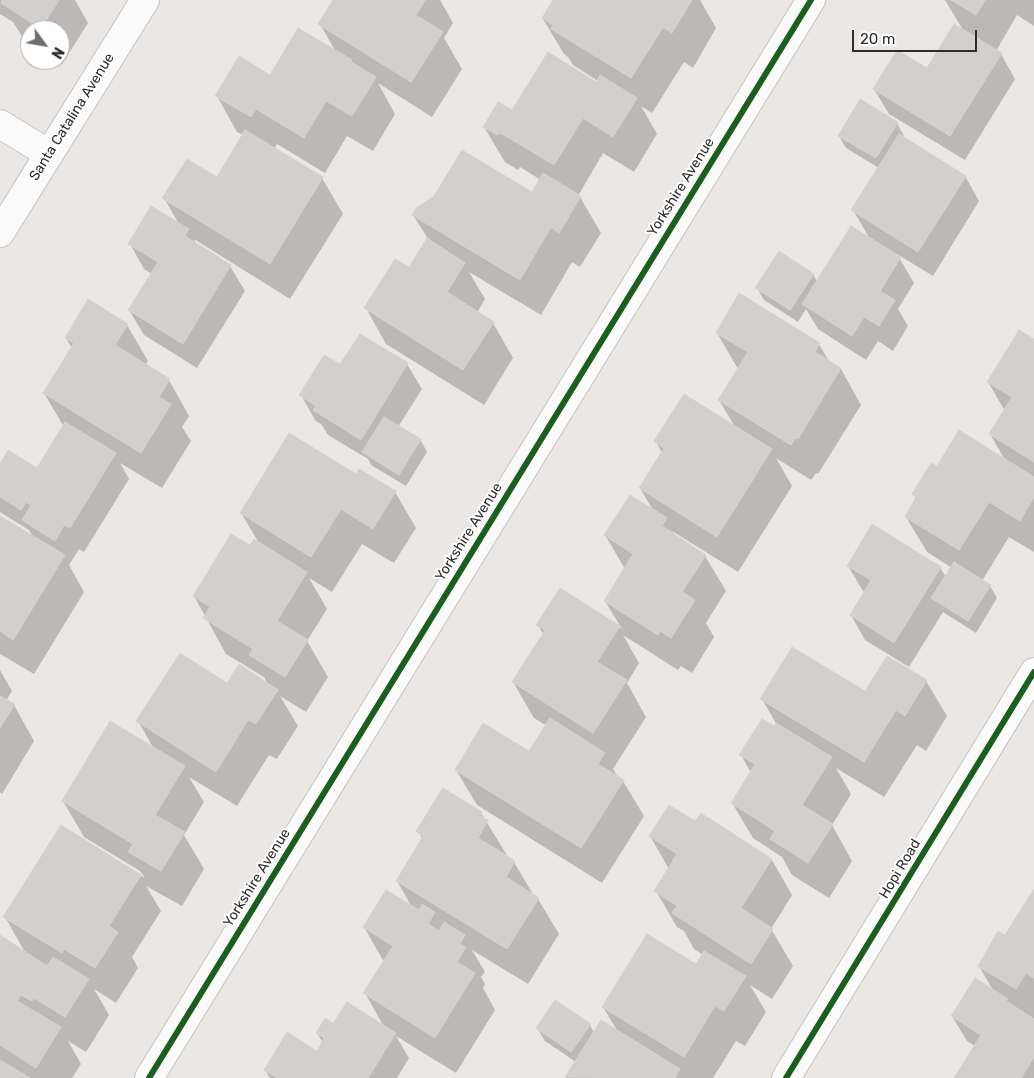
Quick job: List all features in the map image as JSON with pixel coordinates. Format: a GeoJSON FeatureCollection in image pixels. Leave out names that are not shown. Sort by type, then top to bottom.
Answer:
{"type":"FeatureCollection","features":[{"type":"Feature","properties":{"kind":"street","name":"Santa Catalina Avenue"},"geometry":{"type":"LineString","coordinates":[[0,234],[145,0]]}},
{"type":"Feature","properties":{"kind":"street","name":"Yorkshire Avenue"},"geometry":{"type":"LineString","coordinates":[[149,1078],[811,0]]}},
{"type":"Feature","properties":{"kind":"street"},"geometry":{"type":"LineString","coordinates":[[0,124],[49,154]]}},
{"type":"Feature","properties":{"kind":"street","name":"Hopi Road"},"geometry":{"type":"LineString","coordinates":[[786,1078],[1034,672]]}},
{"type":"Feature","properties":{"kind":"building"},"geometry":{"type":"Polygon","coordinates":[[[2,0],[59,0],[47,20],[27,20],[1,3],[2,0]]]}},
{"type":"Feature","properties":{"kind":"building"},"geometry":{"type":"Polygon","coordinates":[[[333,0],[425,0],[416,15],[443,32],[411,82],[318,24],[333,0]]]}},
{"type":"Feature","properties":{"kind":"building"},"geometry":{"type":"Polygon","coordinates":[[[553,0],[692,0],[672,33],[663,27],[631,78],[551,29],[553,25],[542,18],[553,0]]]}},
{"type":"Feature","properties":{"kind":"building"},"geometry":{"type":"Polygon","coordinates":[[[951,0],[985,0],[976,15],[951,0]]]}},
{"type":"Feature","properties":{"kind":"building"},"geometry":{"type":"Polygon","coordinates":[[[954,24],[1002,53],[950,136],[873,89],[897,50],[927,68],[954,24]]]}},
{"type":"Feature","properties":{"kind":"building"},"geometry":{"type":"Polygon","coordinates":[[[298,28],[352,60],[351,62],[376,77],[352,116],[326,101],[304,138],[256,109],[251,117],[215,96],[239,56],[270,75],[298,28]]]}},
{"type":"Feature","properties":{"kind":"building"},"geometry":{"type":"Polygon","coordinates":[[[548,52],[596,82],[600,75],[637,98],[613,137],[583,118],[554,165],[499,132],[498,135],[483,127],[498,102],[512,110],[548,52]]]}},
{"type":"Feature","properties":{"kind":"building"},"geometry":{"type":"Polygon","coordinates":[[[860,99],[898,122],[876,158],[838,136],[860,99]]]}},
{"type":"Feature","properties":{"kind":"building"},"geometry":{"type":"Polygon","coordinates":[[[245,130],[323,177],[270,264],[162,198],[187,159],[217,177],[245,130]]]}},
{"type":"Feature","properties":{"kind":"building"},"geometry":{"type":"Polygon","coordinates":[[[899,134],[966,176],[918,252],[851,210],[899,134]]]}},
{"type":"Feature","properties":{"kind":"building"},"geometry":{"type":"Polygon","coordinates":[[[462,150],[532,192],[543,173],[581,196],[559,233],[551,227],[520,280],[412,215],[416,208],[434,196],[462,150]]]}},
{"type":"Feature","properties":{"kind":"building"},"geometry":{"type":"Polygon","coordinates":[[[151,206],[189,229],[185,236],[231,265],[183,344],[128,310],[158,262],[128,244],[151,206]]]}},
{"type":"Feature","properties":{"kind":"building"},"geometry":{"type":"Polygon","coordinates":[[[851,226],[901,257],[880,291],[895,300],[879,326],[864,317],[852,336],[802,304],[851,226]]]}},
{"type":"Feature","properties":{"kind":"building"},"geometry":{"type":"Polygon","coordinates":[[[427,238],[465,263],[447,292],[494,322],[463,370],[364,308],[395,259],[409,267],[427,238]]]}},
{"type":"Feature","properties":{"kind":"building"},"geometry":{"type":"Polygon","coordinates":[[[779,251],[814,274],[790,310],[755,288],[779,251]]]}},
{"type":"Feature","properties":{"kind":"building"},"geometry":{"type":"Polygon","coordinates":[[[739,293],[820,343],[815,352],[841,368],[798,439],[795,438],[791,445],[718,400],[748,352],[716,333],[739,293]]]}},
{"type":"Feature","properties":{"kind":"building"},"geometry":{"type":"Polygon","coordinates":[[[88,299],[128,324],[115,345],[170,379],[159,397],[171,404],[141,453],[43,393],[74,343],[65,338],[88,299]]]}},
{"type":"Feature","properties":{"kind":"building"},"geometry":{"type":"Polygon","coordinates":[[[1019,330],[1034,339],[1034,462],[989,434],[1012,397],[987,382],[1019,330]]]}},
{"type":"Feature","properties":{"kind":"building"},"geometry":{"type":"Polygon","coordinates":[[[360,334],[408,363],[361,440],[313,410],[316,406],[299,395],[324,355],[340,364],[360,334]]]}},
{"type":"Feature","properties":{"kind":"building"},"geometry":{"type":"Polygon","coordinates":[[[684,394],[772,449],[717,537],[639,488],[664,448],[654,441],[684,394]]]}},
{"type":"Feature","properties":{"kind":"building"},"geometry":{"type":"Polygon","coordinates":[[[384,417],[421,439],[399,475],[362,452],[384,417]]]}},
{"type":"Feature","properties":{"kind":"building"},"geometry":{"type":"Polygon","coordinates":[[[65,422],[116,453],[70,528],[64,525],[55,541],[22,520],[31,505],[26,502],[21,510],[0,497],[0,464],[8,450],[37,468],[65,422]]]}},
{"type":"Feature","properties":{"kind":"building"},"geometry":{"type":"Polygon","coordinates":[[[959,430],[1034,477],[1034,497],[1020,521],[989,502],[959,550],[905,517],[916,497],[912,494],[931,463],[937,466],[959,430]]]}},
{"type":"Feature","properties":{"kind":"building"},"geometry":{"type":"Polygon","coordinates":[[[289,433],[356,474],[359,469],[396,491],[373,529],[341,509],[311,557],[240,513],[289,433]]]}},
{"type":"Feature","properties":{"kind":"building"},"geometry":{"type":"Polygon","coordinates":[[[630,495],[667,518],[662,526],[706,555],[682,592],[695,600],[671,638],[660,631],[658,635],[604,601],[633,554],[604,535],[630,495]]]}},
{"type":"Feature","properties":{"kind":"building"},"geometry":{"type":"Polygon","coordinates":[[[0,516],[65,555],[13,640],[0,631],[0,516]]]}},
{"type":"Feature","properties":{"kind":"building"},"geometry":{"type":"Polygon","coordinates":[[[872,524],[941,567],[894,643],[850,615],[871,580],[847,566],[872,524]]]}},
{"type":"Feature","properties":{"kind":"building"},"geometry":{"type":"Polygon","coordinates":[[[231,534],[250,545],[254,539],[307,572],[277,621],[308,640],[285,677],[249,655],[253,649],[203,618],[210,607],[193,596],[231,534]]]}},
{"type":"Feature","properties":{"kind":"building"},"geometry":{"type":"Polygon","coordinates":[[[954,562],[991,585],[968,621],[931,598],[954,562]]]}},
{"type":"Feature","properties":{"kind":"building"},"geometry":{"type":"Polygon","coordinates":[[[560,588],[620,626],[597,662],[627,680],[593,733],[512,682],[545,630],[536,625],[560,588]]]}},
{"type":"Feature","properties":{"kind":"building"},"geometry":{"type":"Polygon","coordinates":[[[792,647],[865,691],[887,656],[927,680],[905,716],[896,710],[864,762],[760,699],[792,647]]]}},
{"type":"Feature","properties":{"kind":"building"},"geometry":{"type":"Polygon","coordinates":[[[180,653],[227,683],[239,664],[278,690],[256,724],[248,720],[216,772],[136,721],[180,653]]]}},
{"type":"Feature","properties":{"kind":"building"},"geometry":{"type":"Polygon","coordinates":[[[0,696],[15,704],[0,728],[0,696]]]}},
{"type":"Feature","properties":{"kind":"building"},"geometry":{"type":"Polygon","coordinates":[[[550,718],[605,753],[598,764],[624,780],[581,848],[455,770],[483,723],[529,751],[550,718]]]}},
{"type":"Feature","properties":{"kind":"building"},"geometry":{"type":"Polygon","coordinates":[[[762,719],[774,726],[776,723],[832,757],[802,805],[833,824],[808,863],[770,839],[775,831],[731,803],[755,764],[739,755],[762,719]]]}},
{"type":"Feature","properties":{"kind":"building"},"geometry":{"type":"Polygon","coordinates":[[[110,721],[185,766],[155,815],[185,832],[161,871],[128,852],[133,844],[62,801],[110,721]]]}},
{"type":"Feature","properties":{"kind":"building"},"geometry":{"type":"Polygon","coordinates":[[[443,788],[482,812],[480,816],[488,820],[478,838],[515,861],[506,877],[539,898],[507,949],[396,881],[423,836],[416,831],[443,788]]]}},
{"type":"Feature","properties":{"kind":"building"},"geometry":{"type":"Polygon","coordinates":[[[669,805],[695,821],[701,813],[772,859],[741,908],[773,929],[751,964],[672,913],[677,906],[654,891],[677,854],[649,836],[669,805]]]}},
{"type":"Feature","properties":{"kind":"building"},"geometry":{"type":"Polygon","coordinates":[[[61,825],[141,875],[109,926],[118,932],[95,968],[64,949],[62,953],[3,917],[61,825]]]}},
{"type":"Feature","properties":{"kind":"building"},"geometry":{"type":"Polygon","coordinates":[[[1034,889],[1034,978],[1026,973],[1016,989],[978,966],[998,931],[1005,935],[1034,889]]]}},
{"type":"Feature","properties":{"kind":"building"},"geometry":{"type":"Polygon","coordinates":[[[386,890],[419,910],[422,904],[435,912],[428,924],[439,931],[444,922],[465,935],[460,944],[466,947],[457,962],[475,973],[435,1038],[363,993],[393,946],[363,927],[386,890]]]}},
{"type":"Feature","properties":{"kind":"building"},"geometry":{"type":"Polygon","coordinates":[[[647,934],[696,964],[704,951],[746,976],[724,1011],[715,1006],[684,1057],[602,1007],[647,934]]]}},
{"type":"Feature","properties":{"kind":"building"},"geometry":{"type":"Polygon","coordinates":[[[0,935],[47,966],[53,957],[89,979],[65,1017],[34,998],[32,1001],[21,995],[17,1001],[61,1027],[36,1068],[0,1045],[0,935]]]}},
{"type":"Feature","properties":{"kind":"building"},"geometry":{"type":"Polygon","coordinates":[[[975,978],[1008,999],[1006,1001],[1034,1019],[1034,1057],[1021,1078],[954,1078],[981,1035],[951,1016],[975,978]]]}},
{"type":"Feature","properties":{"kind":"building"},"geometry":{"type":"Polygon","coordinates":[[[555,1000],[591,1024],[571,1052],[536,1028],[555,1000]]]}},
{"type":"Feature","properties":{"kind":"building"},"geometry":{"type":"Polygon","coordinates":[[[347,1002],[396,1033],[368,1078],[277,1078],[264,1070],[287,1032],[317,1051],[324,1038],[316,1033],[325,1018],[333,1023],[347,1002]]]}},
{"type":"Feature","properties":{"kind":"building"},"geometry":{"type":"Polygon","coordinates":[[[601,1020],[680,1069],[675,1078],[565,1077],[601,1020]]]}},
{"type":"Feature","properties":{"kind":"building"},"geometry":{"type":"Polygon","coordinates":[[[0,1060],[30,1078],[0,1078],[0,1060]]]}},
{"type":"Feature","properties":{"kind":"cycle path"},"geometry":{"type":"LineString","coordinates":[[149,1078],[811,0]]}},
{"type":"Feature","properties":{"kind":"cycle path"},"geometry":{"type":"LineString","coordinates":[[786,1078],[1034,672]]}}]}
